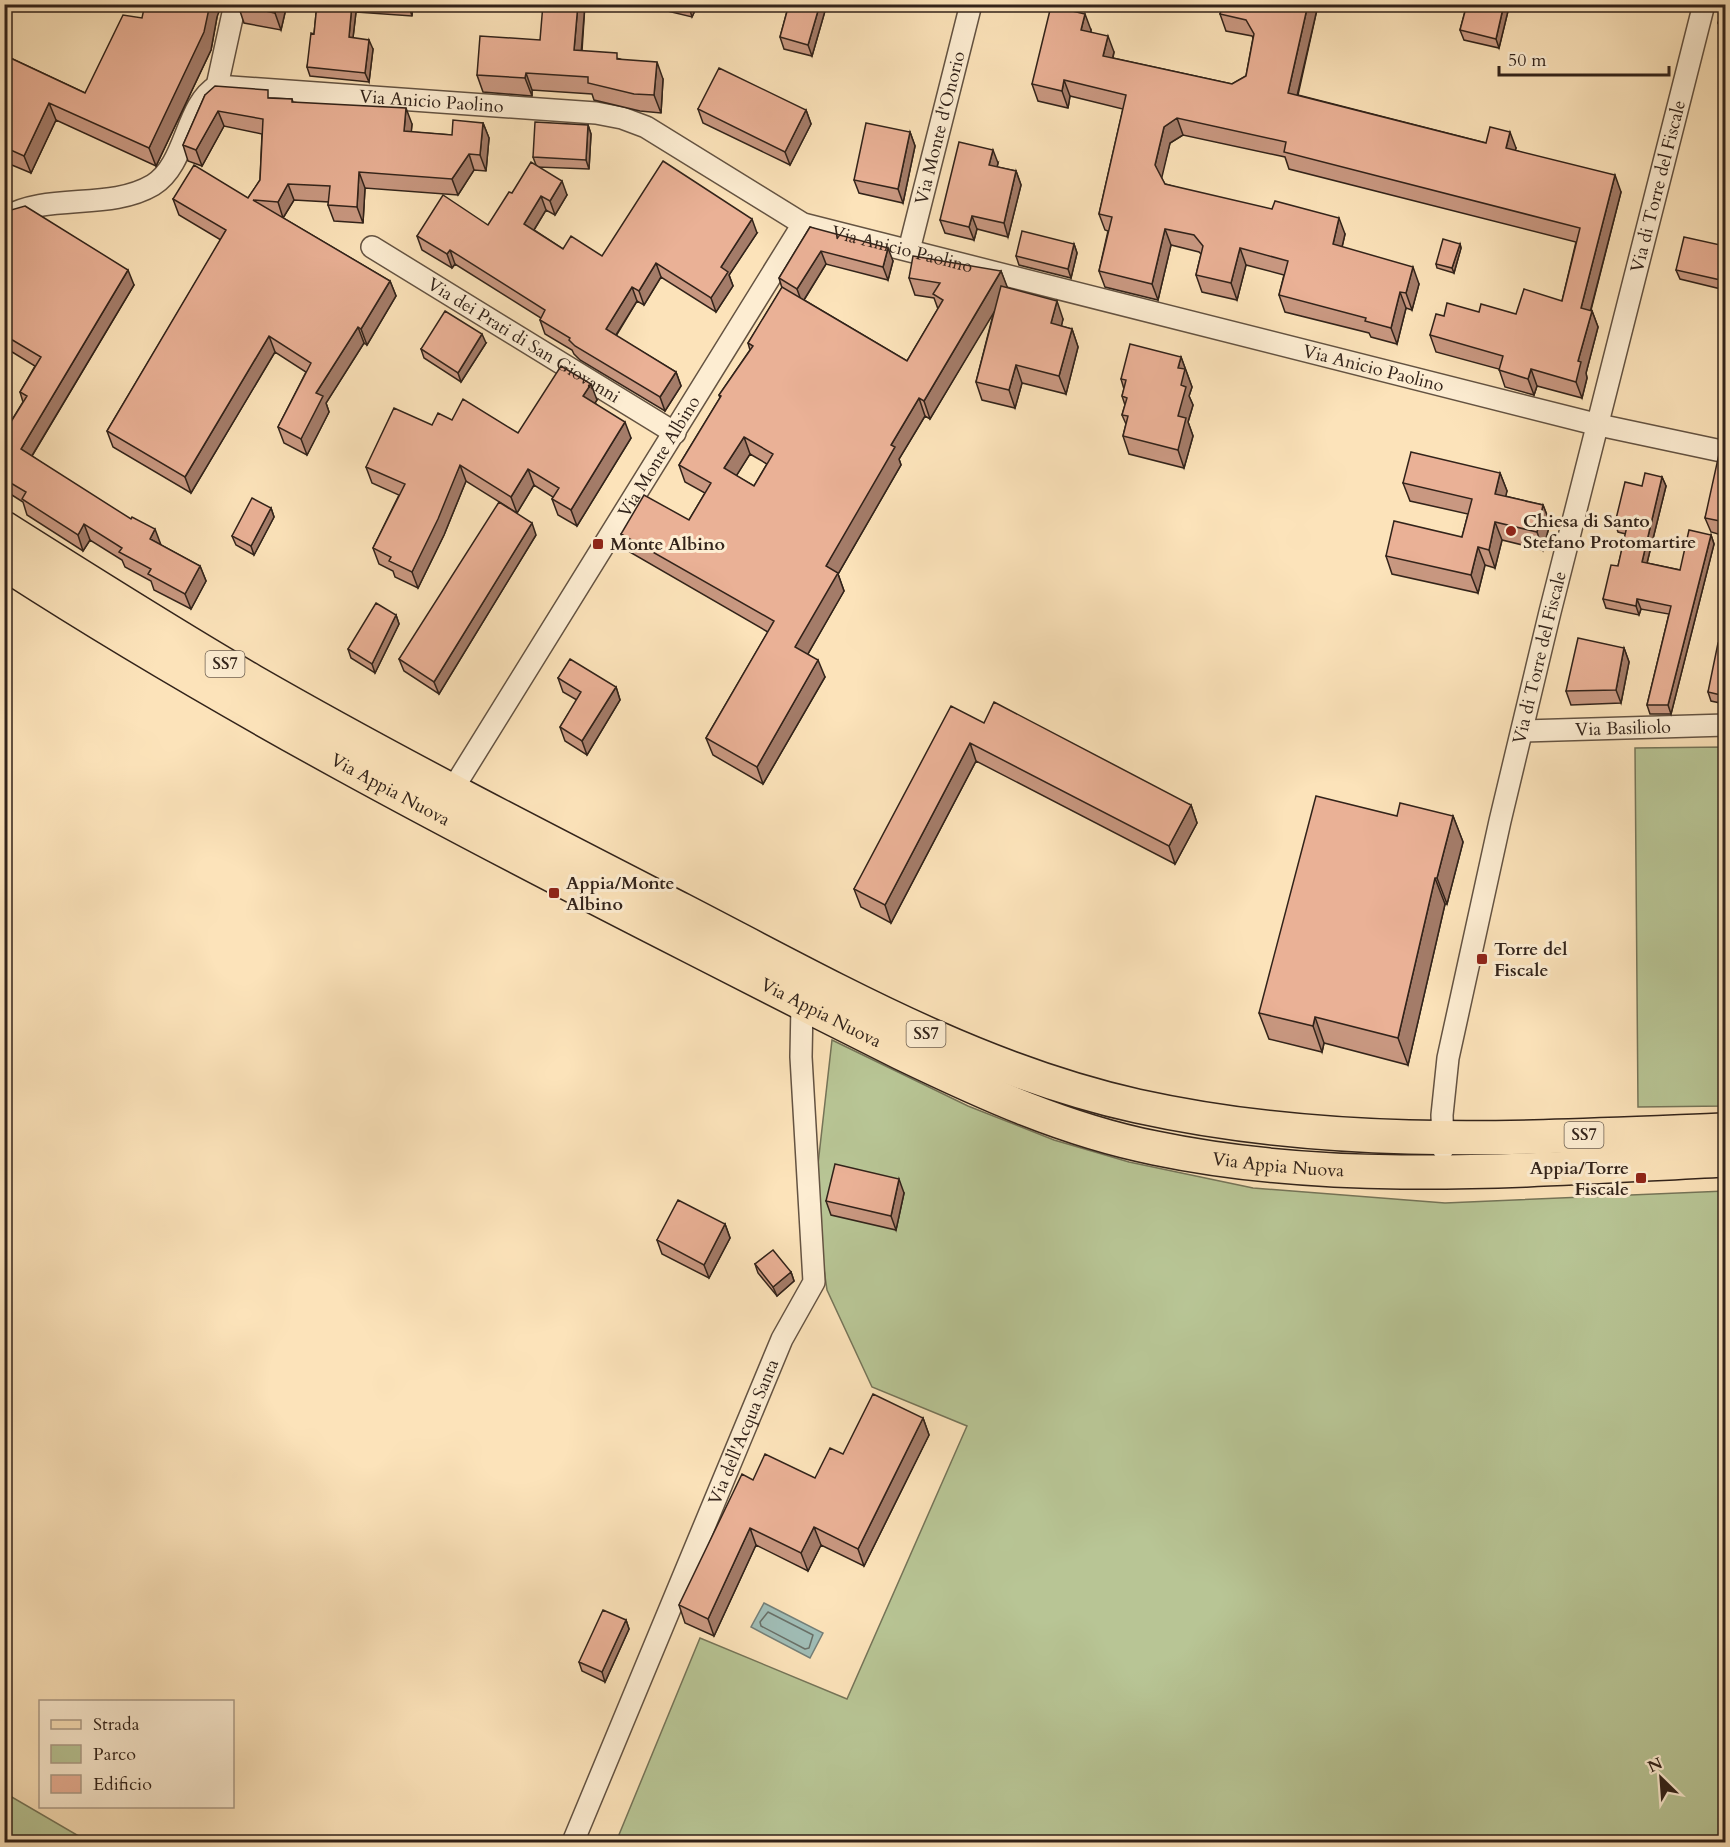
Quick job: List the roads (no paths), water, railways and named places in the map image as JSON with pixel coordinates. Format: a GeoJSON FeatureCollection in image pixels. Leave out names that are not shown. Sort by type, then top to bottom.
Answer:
{"type":"FeatureCollection","features":[{"type":"Feature","properties":{"kind":"main road","name":"Via Appia Nuova"},"geometry":{"type":"LineString","coordinates":[[4,528],[445,801],[576,889],[802,1004],[1012,1105],[1101,1135],[1171,1152],[1320,1168],[1725,1130]]}},
{"type":"Feature","properties":{"kind":"main road","name":"Via Appia Nuova"},"geometry":{"type":"LineString","coordinates":[[4,563],[232,702],[751,946],[917,1030],[1019,1072],[1104,1098],[1233,1124],[1331,1136],[1443,1155],[1725,1160]]}},
{"type":"Feature","properties":{"kind":"street"},"geometry":{"type":"LineString","coordinates":[[4,218],[28,209],[129,194],[153,185],[170,170],[205,97],[217,86],[235,4]]}},
{"type":"Feature","properties":{"kind":"street","name":"Via Monte d'Onorio"},"geometry":{"type":"LineString","coordinates":[[909,250],[971,4]]}},
{"type":"Feature","properties":{"kind":"street","name":"Via di Torre del Fiscale"},"geometry":{"type":"LineString","coordinates":[[1443,1155],[1442,1115],[1448,1058],[1550,612],[1704,4]]}},
{"type":"Feature","properties":{"kind":"street"},"geometry":{"type":"LineString","coordinates":[[1723,4],[1725,8]]}},
{"type":"Feature","properties":{"kind":"street","name":"Via Anicio Paolino"},"geometry":{"type":"LineString","coordinates":[[217,86],[596,113],[622,118],[646,127],[803,224],[1599,425],[1725,452]]}},
{"type":"Feature","properties":{"kind":"street","name":"Via Monte Albino"},"geometry":{"type":"LineString","coordinates":[[445,801],[803,224]]}},
{"type":"Feature","properties":{"kind":"street","name":"Via dei Prati di San Giovanni"},"geometry":{"type":"LineString","coordinates":[[372,247],[675,433]]}},
{"type":"Feature","properties":{"kind":"street","name":"Via Basiliolo"},"geometry":{"type":"LineString","coordinates":[[1523,730],[1725,725]]}},
{"type":"Feature","properties":{"kind":"street","name":"Via dell'Acqua Santa"},"geometry":{"type":"LineString","coordinates":[[573,1842],[782,1339],[814,1282],[805,1147],[802,1004]]}},
{"type":"Feature","properties":{"kind":"water"},"geometry":{"type":"Polygon","coordinates":[[[764,1603],[823,1633],[810,1658],[751,1627],[764,1603]]]}},
{"type":"Feature","properties":{"kind":"place","name":"Chiesa di Santo Stefano Protomartire"},"geometry":{"type":"Point","coordinates":[1511,531]}},
{"type":"Feature","properties":{"kind":"place","name":"Monte Albino"},"geometry":{"type":"Point","coordinates":[598,544]}},
{"type":"Feature","properties":{"kind":"place","name":"Appia/Monte Albino"},"geometry":{"type":"Point","coordinates":[554,893]}},
{"type":"Feature","properties":{"kind":"place","name":"Torre del Fiscale"},"geometry":{"type":"Point","coordinates":[1482,959]}},
{"type":"Feature","properties":{"kind":"place","name":"Appia/Torre Fiscale"},"geometry":{"type":"Point","coordinates":[1641,1178]}}]}
